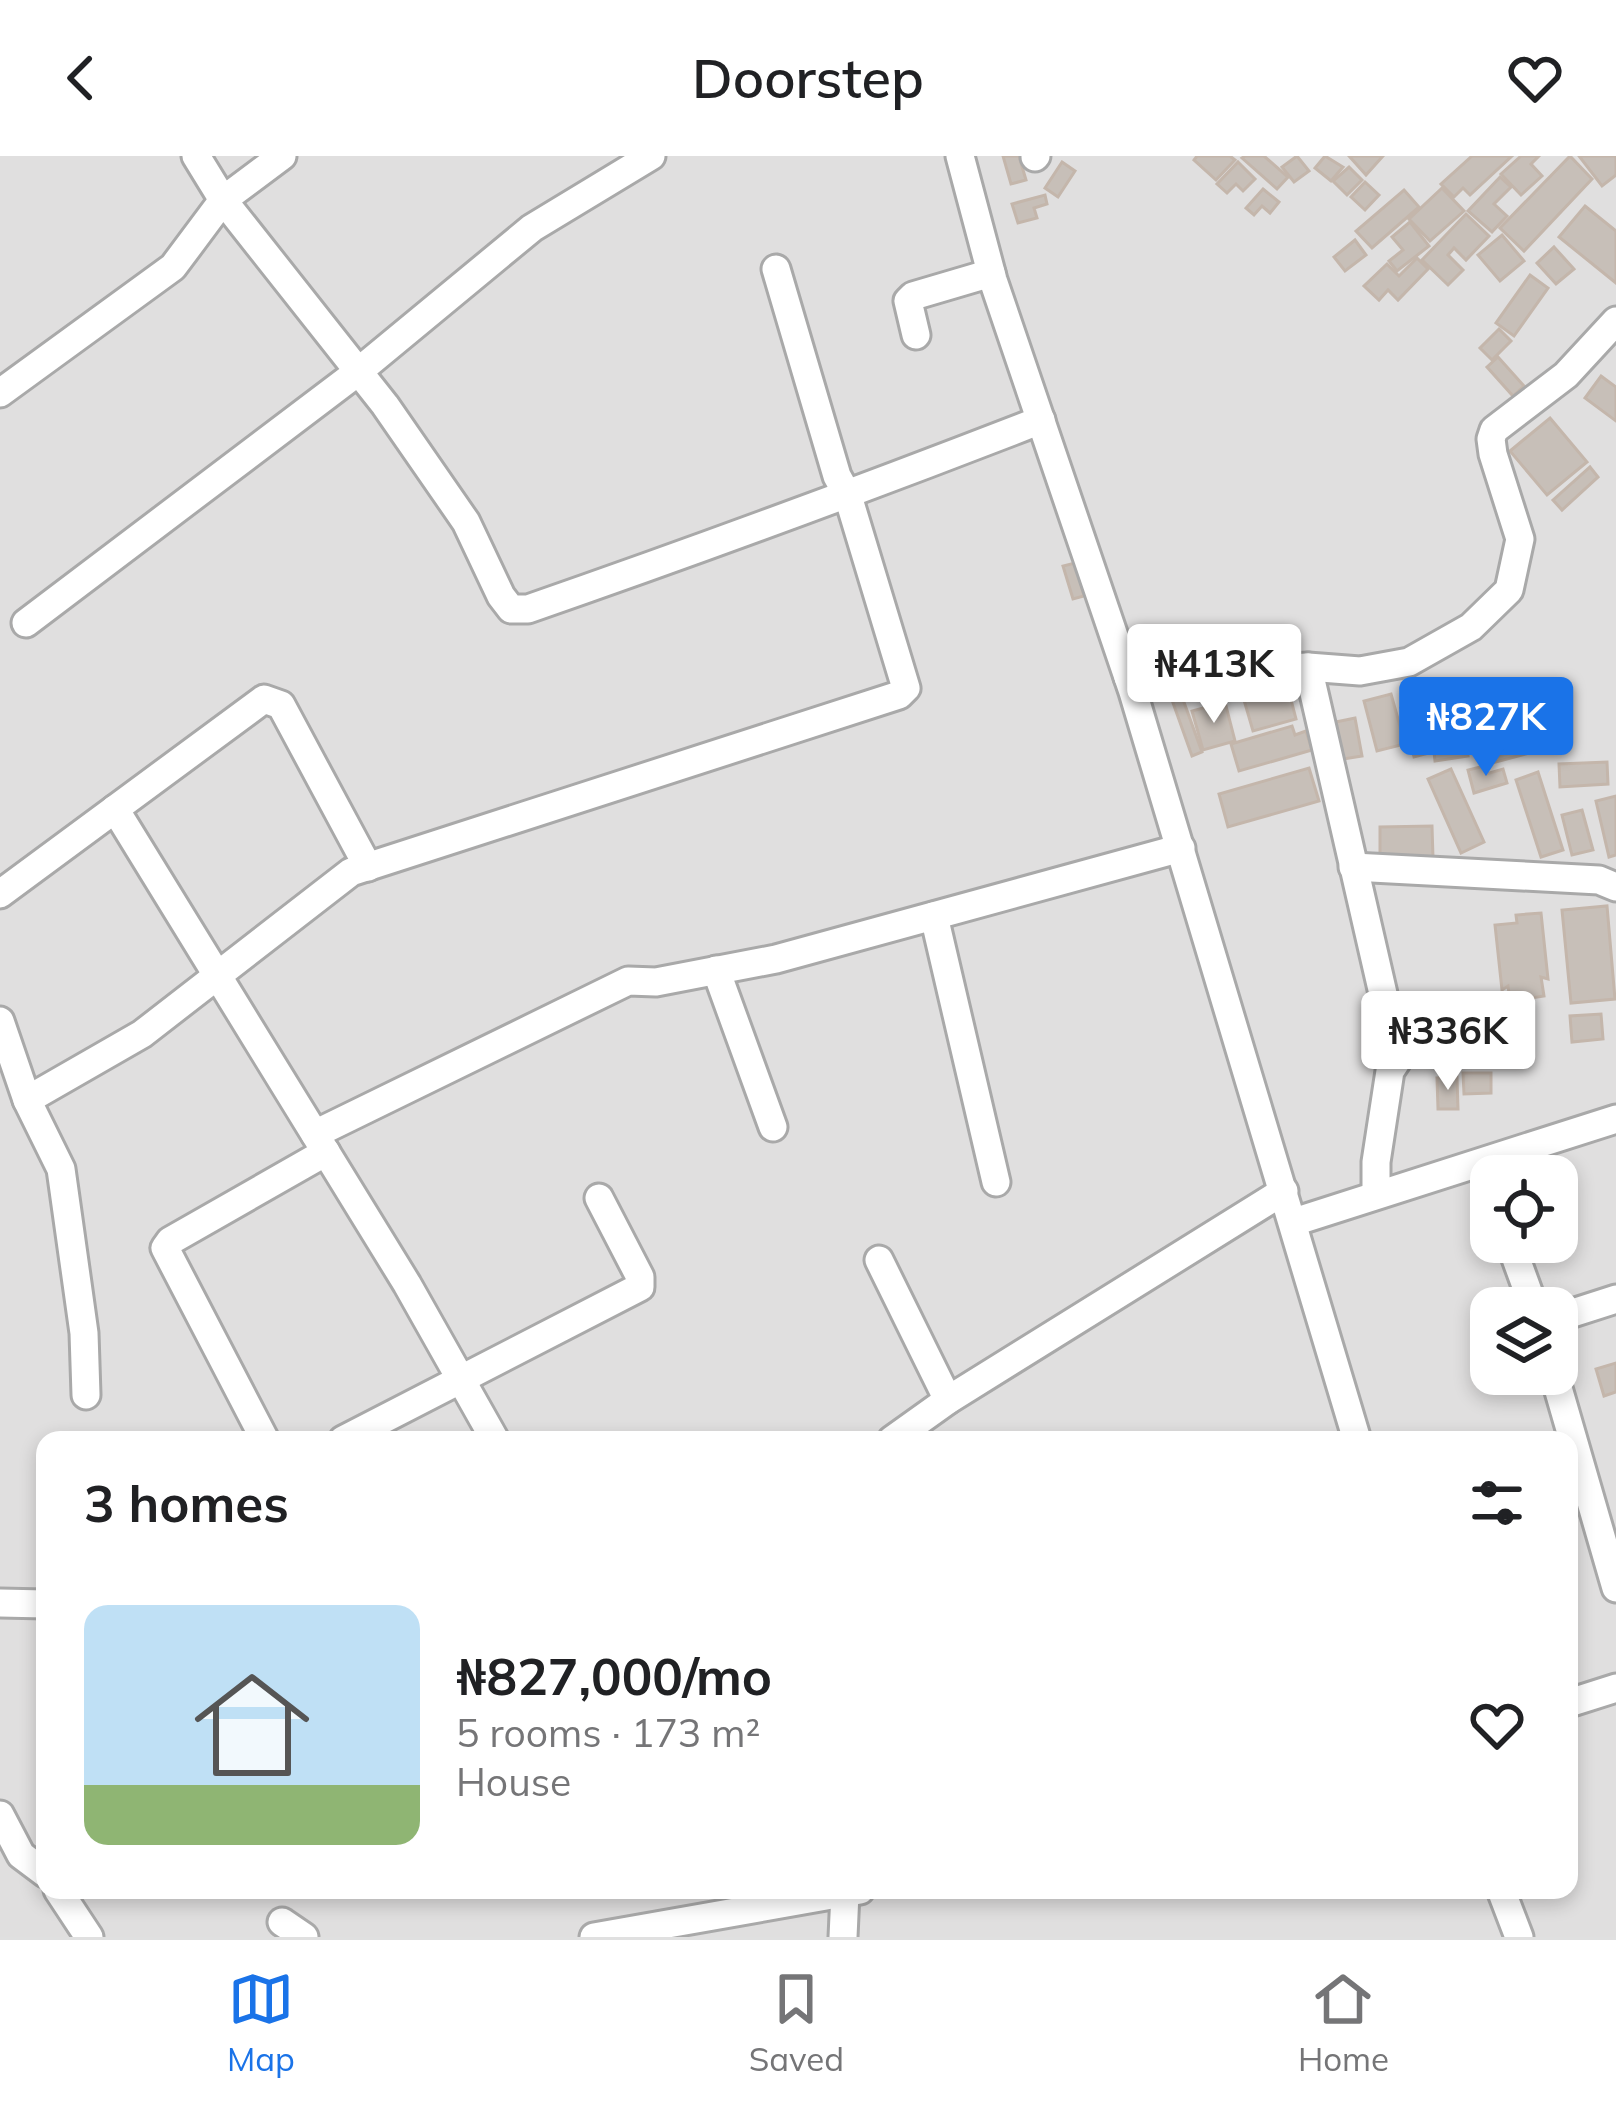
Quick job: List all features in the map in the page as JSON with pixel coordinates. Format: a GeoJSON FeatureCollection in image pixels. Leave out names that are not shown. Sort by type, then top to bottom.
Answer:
{"type":"FeatureCollection","features":[{"type":"Feature","properties":{"kind":"street"},"geometry":{"type":"LineString","coordinates":[[196,156],[223,200],[359,371],[466,522],[511,609],[549,602],[848,496],[1041,420]]}},
{"type":"Feature","properties":{"kind":"street"},"geometry":{"type":"LineString","coordinates":[[0,393],[173,267],[223,200],[282,156]]}},
{"type":"Feature","properties":{"kind":"street"},"geometry":{"type":"LineString","coordinates":[[26,623],[359,371],[532,228],[652,156]]}},
{"type":"Feature","properties":{"kind":"street"},"geometry":{"type":"LineString","coordinates":[[960,156],[991,273],[1128,677],[1354,1431]]}},
{"type":"Feature","properties":{"kind":"street"},"geometry":{"type":"LineString","coordinates":[[27,1100],[142,1034],[339,879],[899,695],[906,688],[776,269]]}},
{"type":"Feature","properties":{"kind":"street"},"geometry":{"type":"LineString","coordinates":[[916,334],[908,311],[913,296],[991,273]]}},
{"type":"Feature","properties":{"kind":"street"},"geometry":{"type":"LineString","coordinates":[[1128,677],[1307,667],[1360,671],[1409,662],[1471,627],[1509,590],[1520,539],[1493,454],[1494,430],[1566,375],[1616,321]]}},
{"type":"Feature","properties":{"kind":"street"},"geometry":{"type":"LineString","coordinates":[[1307,667],[1398,1060],[1390,1071],[1376,1193]]}},
{"type":"Feature","properties":{"kind":"street"},"geometry":{"type":"LineString","coordinates":[[0,894],[263,699],[281,705],[368,867]]}},
{"type":"Feature","properties":{"kind":"street"},"geometry":{"type":"LineString","coordinates":[[116,808],[490,1431]]}},
{"type":"Feature","properties":{"kind":"street"},"geometry":{"type":"LineString","coordinates":[[260,1431],[165,1248],[320,1143],[628,981],[656,982],[776,959],[1180,848]]}},
{"type":"Feature","properties":{"kind":"street"},"geometry":{"type":"LineString","coordinates":[[1353,867],[1599,880],[1616,887]]}},
{"type":"Feature","properties":{"kind":"street"},"geometry":{"type":"LineString","coordinates":[[934,916],[995,1182]]}},
{"type":"Feature","properties":{"kind":"street"},"geometry":{"type":"LineString","coordinates":[[716,970],[773,1127]]}},
{"type":"Feature","properties":{"kind":"street"},"geometry":{"type":"LineString","coordinates":[[0,1021],[27,1100],[61,1169],[83,1333],[86,1395]]}},
{"type":"Feature","properties":{"kind":"street"},"geometry":{"type":"LineString","coordinates":[[1535,1155],[1616,1119]]}},
{"type":"Feature","properties":{"kind":"street"},"geometry":{"type":"LineString","coordinates":[[1294,1222],[1376,1193],[1470,1179]]}},
{"type":"Feature","properties":{"kind":"street"},"geometry":{"type":"LineString","coordinates":[[905,1431],[1284,1191]]}},
{"type":"Feature","properties":{"kind":"street"},"geometry":{"type":"LineString","coordinates":[[360,1431],[640,1287],[640,1276],[599,1198]]}},
{"type":"Feature","properties":{"kind":"street"},"geometry":{"type":"LineString","coordinates":[[879,1260],[948,1400]]}},
{"type":"Feature","properties":{"kind":"street"},"geometry":{"type":"LineString","coordinates":[[1578,1312],[1616,1300]]}},
{"type":"Feature","properties":{"kind":"street"},"geometry":{"type":"LineString","coordinates":[[1560,1395],[1571,1431]]}},
{"type":"Feature","properties":{"kind":"street"},"geometry":{"type":"LineString","coordinates":[[1578,1457],[1616,1588]]}},
{"type":"Feature","properties":{"kind":"street"},"geometry":{"type":"LineString","coordinates":[[0,1603],[36,1604]]}},
{"type":"Feature","properties":{"kind":"street"},"geometry":{"type":"LineString","coordinates":[[1578,1700],[1616,1688]]}},
{"type":"Feature","properties":{"kind":"street"},"geometry":{"type":"LineString","coordinates":[[0,1815],[21,1855],[36,1866]]}},
{"type":"Feature","properties":{"kind":"street"},"geometry":{"type":"LineString","coordinates":[[64,1899],[89,1937]]}},
{"type":"Feature","properties":{"kind":"street"},"geometry":{"type":"LineString","coordinates":[[594,1937],[643,1933],[812,1899]]}},
{"type":"Feature","properties":{"kind":"street"},"geometry":{"type":"LineString","coordinates":[[843,1937],[850,1899]]}},
{"type":"Feature","properties":{"kind":"street"},"geometry":{"type":"LineString","coordinates":[[1504,1899],[1519,1937]]}},
{"type":"Feature","properties":{"kind":"shaded area"},"geometry":{"type":"Polygon","coordinates":[[[0,156],[1616,156],[1616,1937],[0,1937],[0,156]]]}},
{"type":"Feature","properties":{"kind":"building"},"geometry":{"type":"Polygon","coordinates":[[[1003,156],[1019,156],[1026,180],[1011,184],[1003,156]]]}},
{"type":"Feature","properties":{"kind":"building"},"geometry":{"type":"Polygon","coordinates":[[[1197,156],[1235,160],[1216,180],[1194,160],[1197,156]]]}},
{"type":"Feature","properties":{"kind":"building"},"geometry":{"type":"Polygon","coordinates":[[[1264,156],[1288,177],[1277,189],[1242,158],[1264,156]]]}},
{"type":"Feature","properties":{"kind":"building"},"geometry":{"type":"Polygon","coordinates":[[[1297,156],[1309,171],[1294,182],[1282,167],[1297,156]]]}},
{"type":"Feature","properties":{"kind":"building"},"geometry":{"type":"Polygon","coordinates":[[[1325,156],[1343,167],[1331,181],[1315,168],[1325,156]]]}},
{"type":"Feature","properties":{"kind":"building"},"geometry":{"type":"Polygon","coordinates":[[[1349,156],[1383,156],[1366,175],[1349,156]]]}},
{"type":"Feature","properties":{"kind":"building"},"geometry":{"type":"Polygon","coordinates":[[[1472,156],[1512,156],[1470,195],[1463,188],[1454,197],[1441,184],[1472,156]]]}},
{"type":"Feature","properties":{"kind":"building"},"geometry":{"type":"Polygon","coordinates":[[[1521,156],[1539,156],[1531,164],[1542,176],[1521,195],[1501,174],[1521,156]]]}},
{"type":"Feature","properties":{"kind":"building"},"geometry":{"type":"Polygon","coordinates":[[[1570,156],[1592,179],[1524,251],[1500,228],[1570,156]]]}},
{"type":"Feature","properties":{"kind":"building"},"geometry":{"type":"Polygon","coordinates":[[[1579,156],[1616,156],[1616,175],[1602,186],[1579,156]]]}},
{"type":"Feature","properties":{"kind":"building"},"geometry":{"type":"Polygon","coordinates":[[[1062,162],[1075,171],[1058,197],[1045,188],[1062,162]]]}},
{"type":"Feature","properties":{"kind":"building"},"geometry":{"type":"Polygon","coordinates":[[[1238,162],[1255,179],[1243,191],[1236,184],[1227,193],[1217,184],[1238,162]]]}},
{"type":"Feature","properties":{"kind":"building"},"geometry":{"type":"Polygon","coordinates":[[[1349,167],[1362,180],[1347,195],[1333,181],[1349,167]]]}},
{"type":"Feature","properties":{"kind":"building"},"geometry":{"type":"Polygon","coordinates":[[[1500,177],[1511,187],[1494,204],[1507,216],[1492,232],[1468,211],[1500,177]]]}},
{"type":"Feature","properties":{"kind":"building"},"geometry":{"type":"Polygon","coordinates":[[[1365,182],[1379,195],[1365,210],[1351,197],[1365,182]]]}},
{"type":"Feature","properties":{"kind":"building"},"geometry":{"type":"Polygon","coordinates":[[[1442,188],[1464,211],[1430,241],[1409,219],[1442,188]]]}},
{"type":"Feature","properties":{"kind":"building"},"geometry":{"type":"Polygon","coordinates":[[[1263,189],[1279,202],[1270,213],[1262,206],[1254,215],[1246,208],[1263,189]]]}},
{"type":"Feature","properties":{"kind":"building"},"geometry":{"type":"Polygon","coordinates":[[[1404,190],[1419,207],[1372,248],[1356,231],[1404,190]]]}},
{"type":"Feature","properties":{"kind":"building"},"geometry":{"type":"Polygon","coordinates":[[[1045,195],[1047,204],[1034,208],[1037,218],[1018,223],[1012,204],[1045,195]]]}},
{"type":"Feature","properties":{"kind":"building"},"geometry":{"type":"Polygon","coordinates":[[[1585,206],[1616,231],[1616,283],[1559,237],[1585,206]]]}},
{"type":"Feature","properties":{"kind":"building"},"geometry":{"type":"Polygon","coordinates":[[[1466,214],[1489,236],[1466,260],[1454,248],[1448,255],[1463,270],[1448,285],[1422,260],[1466,214]]]}},
{"type":"Feature","properties":{"kind":"building"},"geometry":{"type":"Polygon","coordinates":[[[1410,222],[1429,246],[1397,271],[1389,261],[1403,250],[1392,237],[1410,222]]]}},
{"type":"Feature","properties":{"kind":"building"},"geometry":{"type":"Polygon","coordinates":[[[1502,235],[1524,261],[1500,281],[1478,255],[1502,235]]]}},
{"type":"Feature","properties":{"kind":"building"},"geometry":{"type":"Polygon","coordinates":[[[1355,240],[1366,255],[1345,271],[1334,257],[1355,240]]]}},
{"type":"Feature","properties":{"kind":"building"},"geometry":{"type":"Polygon","coordinates":[[[1554,247],[1574,269],[1556,284],[1537,263],[1554,247]]]}},
{"type":"Feature","properties":{"kind":"building"},"geometry":{"type":"Polygon","coordinates":[[[1417,258],[1428,269],[1398,300],[1388,290],[1379,300],[1364,286],[1387,264],[1399,276],[1417,258]]]}},
{"type":"Feature","properties":{"kind":"building"},"geometry":{"type":"Polygon","coordinates":[[[1530,275],[1548,288],[1514,336],[1496,323],[1530,275]]]}},
{"type":"Feature","properties":{"kind":"building"},"geometry":{"type":"Polygon","coordinates":[[[1499,329],[1511,341],[1492,360],[1480,348],[1499,329]]]}},
{"type":"Feature","properties":{"kind":"building"},"geometry":{"type":"Polygon","coordinates":[[[1498,357],[1524,386],[1513,396],[1487,367],[1498,357]]]}},
{"type":"Feature","properties":{"kind":"building"},"geometry":{"type":"Polygon","coordinates":[[[1601,376],[1616,387],[1616,421],[1585,398],[1601,376]]]}},
{"type":"Feature","properties":{"kind":"building"},"geometry":{"type":"Polygon","coordinates":[[[1550,418],[1587,462],[1547,495],[1510,451],[1550,418]]]}},
{"type":"Feature","properties":{"kind":"building"},"geometry":{"type":"Polygon","coordinates":[[[1590,467],[1598,477],[1562,510],[1553,500],[1590,467]]]}},
{"type":"Feature","properties":{"kind":"building"},"geometry":{"type":"Polygon","coordinates":[[[1075,563],[1084,596],[1073,599],[1063,566],[1075,563]]]}},
{"type":"Feature","properties":{"kind":"building"},"geometry":{"type":"Polygon","coordinates":[[[1227,678],[1231,696],[1202,701],[1198,683],[1227,678]]]}},
{"type":"Feature","properties":{"kind":"building"},"geometry":{"type":"Polygon","coordinates":[[[1177,683],[1202,752],[1192,756],[1167,686],[1177,683]]]}},
{"type":"Feature","properties":{"kind":"building"},"geometry":{"type":"Polygon","coordinates":[[[1288,688],[1296,719],[1253,731],[1244,700],[1288,688]]]}},
{"type":"Feature","properties":{"kind":"building"},"geometry":{"type":"Polygon","coordinates":[[[1516,688],[1533,752],[1492,763],[1475,699],[1516,688]]]}},
{"type":"Feature","properties":{"kind":"building"},"geometry":{"type":"Polygon","coordinates":[[[1391,694],[1405,744],[1377,751],[1364,701],[1391,694]]]}},
{"type":"Feature","properties":{"kind":"building"},"geometry":{"type":"Polygon","coordinates":[[[1428,698],[1436,721],[1409,730],[1401,708],[1428,698]]]}},
{"type":"Feature","properties":{"kind":"building"},"geometry":{"type":"Polygon","coordinates":[[[1225,702],[1235,741],[1203,750],[1192,711],[1225,702]]]}},
{"type":"Feature","properties":{"kind":"building"},"geometry":{"type":"Polygon","coordinates":[[[1355,718],[1362,756],[1343,759],[1336,722],[1355,718]]]}},
{"type":"Feature","properties":{"kind":"building"},"geometry":{"type":"Polygon","coordinates":[[[1292,726],[1295,735],[1306,731],[1312,750],[1239,771],[1231,744],[1292,726]]]}},
{"type":"Feature","properties":{"kind":"building"},"geometry":{"type":"Polygon","coordinates":[[[1422,729],[1429,753],[1414,757],[1408,733],[1422,729]]]}},
{"type":"Feature","properties":{"kind":"building"},"geometry":{"type":"Polygon","coordinates":[[[1465,731],[1468,756],[1435,761],[1432,735],[1465,731]]]}},
{"type":"Feature","properties":{"kind":"building"},"geometry":{"type":"Polygon","coordinates":[[[1607,762],[1608,784],[1560,787],[1559,764],[1607,762]]]}},
{"type":"Feature","properties":{"kind":"building"},"geometry":{"type":"Polygon","coordinates":[[[1484,766],[1486,774],[1503,769],[1507,783],[1474,793],[1468,770],[1484,766]]]}},
{"type":"Feature","properties":{"kind":"building"},"geometry":{"type":"Polygon","coordinates":[[[1309,768],[1319,801],[1228,827],[1219,794],[1309,768]]]}},
{"type":"Feature","properties":{"kind":"building"},"geometry":{"type":"Polygon","coordinates":[[[1451,769],[1484,842],[1461,853],[1428,779],[1451,769]]]}},
{"type":"Feature","properties":{"kind":"building"},"geometry":{"type":"Polygon","coordinates":[[[1538,772],[1563,850],[1541,857],[1516,780],[1538,772]]]}},
{"type":"Feature","properties":{"kind":"building"},"geometry":{"type":"Polygon","coordinates":[[[1616,796],[1616,855],[1609,857],[1596,801],[1616,796]]]}},
{"type":"Feature","properties":{"kind":"building"},"geometry":{"type":"Polygon","coordinates":[[[1582,810],[1593,850],[1572,855],[1562,815],[1582,810]]]}},
{"type":"Feature","properties":{"kind":"building"},"geometry":{"type":"Polygon","coordinates":[[[1432,826],[1433,858],[1380,858],[1380,827],[1432,826]]]}},
{"type":"Feature","properties":{"kind":"building"},"geometry":{"type":"Polygon","coordinates":[[[1607,906],[1615,999],[1571,1003],[1562,910],[1607,906]]]}},
{"type":"Feature","properties":{"kind":"building"},"geometry":{"type":"Polygon","coordinates":[[[1541,913],[1548,979],[1541,977],[1544,996],[1510,1001],[1508,986],[1502,990],[1495,925],[1517,923],[1516,915],[1541,913]]]}},
{"type":"Feature","properties":{"kind":"building"},"geometry":{"type":"Polygon","coordinates":[[[1601,1014],[1603,1039],[1572,1042],[1570,1016],[1601,1014]]]}},
{"type":"Feature","properties":{"kind":"building"},"geometry":{"type":"Polygon","coordinates":[[[1519,1026],[1522,1056],[1491,1059],[1488,1029],[1519,1026]]]}},
{"type":"Feature","properties":{"kind":"building"},"geometry":{"type":"Polygon","coordinates":[[[1463,1073],[1491,1073],[1491,1093],[1464,1094],[1463,1073]]]}},
{"type":"Feature","properties":{"kind":"building"},"geometry":{"type":"Polygon","coordinates":[[[1457,1077],[1458,1109],[1438,1109],[1437,1078],[1457,1077]]]}},
{"type":"Feature","properties":{"kind":"building"},"geometry":{"type":"Polygon","coordinates":[[[1616,1363],[1616,1392],[1604,1396],[1596,1369],[1616,1363]]]}}]}
